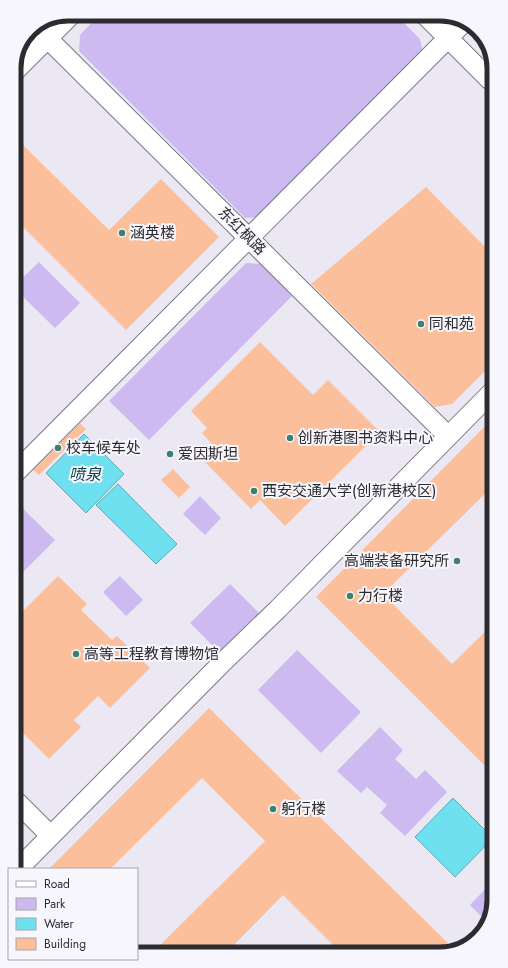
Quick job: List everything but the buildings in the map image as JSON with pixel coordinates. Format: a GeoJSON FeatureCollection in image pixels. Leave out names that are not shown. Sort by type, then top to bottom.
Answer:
{"type":"FeatureCollection","features":[{"type":"Feature","properties":{"kind":"street"},"geometry":{"type":"LineString","coordinates":[[431,21],[487,77]]}},
{"type":"Feature","properties":{"kind":"street"},"geometry":{"type":"LineString","coordinates":[[22,61],[42,33],[59,22]]}},
{"type":"Feature","properties":{"kind":"street"},"geometry":{"type":"LineString","coordinates":[[21,467],[460,26]]}},
{"type":"Feature","properties":{"kind":"street","name":"东红枫路"},"geometry":{"type":"LineString","coordinates":[[42,33],[448,436]]}},
{"type":"Feature","properties":{"kind":"street"},"geometry":{"type":"LineString","coordinates":[[21,866],[487,397]]}},
{"type":"Feature","properties":{"kind":"street"},"geometry":{"type":"LineString","coordinates":[[21,806],[51,836]]}},
{"type":"Feature","properties":{"kind":"green space"},"geometry":{"type":"Polygon","coordinates":[[[93,21],[402,21],[420,39],[423,53],[258,217],[245,218],[79,51],[80,35],[93,21]]]}},
{"type":"Feature","properties":{"kind":"green space"},"geometry":{"type":"Polygon","coordinates":[[[39,262],[80,303],[55,328],[21,295],[21,279],[39,262]]]}},
{"type":"Feature","properties":{"kind":"green space"},"geometry":{"type":"Polygon","coordinates":[[[246,263],[261,264],[292,296],[149,440],[109,401],[246,263]]]}},
{"type":"Feature","properties":{"kind":"green space"},"geometry":{"type":"Polygon","coordinates":[[[200,496],[221,518],[205,535],[183,514],[200,496]]]}},
{"type":"Feature","properties":{"kind":"green space"},"geometry":{"type":"Polygon","coordinates":[[[21,507],[55,540],[21,574],[21,507]]]}},
{"type":"Feature","properties":{"kind":"green space"},"geometry":{"type":"Polygon","coordinates":[[[120,576],[143,600],[126,616],[103,592],[120,576]]]}},
{"type":"Feature","properties":{"kind":"green space"},"geometry":{"type":"Polygon","coordinates":[[[230,584],[264,618],[224,657],[190,623],[230,584]]]}},
{"type":"Feature","properties":{"kind":"green space"},"geometry":{"type":"Polygon","coordinates":[[[297,650],[361,712],[321,753],[258,690],[297,650]]]}},
{"type":"Feature","properties":{"kind":"green space"},"geometry":{"type":"Polygon","coordinates":[[[380,727],[403,750],[395,759],[416,779],[425,770],[447,792],[405,836],[380,813],[387,805],[367,787],[361,793],[337,771],[380,727]]]}},
{"type":"Feature","properties":{"kind":"green space"},"geometry":{"type":"Polygon","coordinates":[[[487,887],[486,909],[483,918],[470,905],[487,887]]]}},
{"type":"Feature","properties":{"kind":"water","name":"喷泉"},"geometry":{"type":"Polygon","coordinates":[[[84,434],[124,474],[86,513],[46,473],[84,434]]]}},
{"type":"Feature","properties":{"kind":"water"},"geometry":{"type":"Polygon","coordinates":[[[118,484],[177,544],[156,564],[96,505],[118,484]]]}},
{"type":"Feature","properties":{"kind":"water"},"geometry":{"type":"Polygon","coordinates":[[[453,798],[487,832],[487,844],[455,877],[415,837],[453,798]]]}},
{"type":"Feature","properties":{"kind":"place","name":"涵英楼"},"geometry":{"type":"Point","coordinates":[122,233]}},
{"type":"Feature","properties":{"kind":"place","name":"同和苑"},"geometry":{"type":"Point","coordinates":[421,324]}},
{"type":"Feature","properties":{"kind":"place","name":"创新港图书资料中心"},"geometry":{"type":"Point","coordinates":[290,438]}},
{"type":"Feature","properties":{"kind":"place","name":"校车候车处"},"geometry":{"type":"Point","coordinates":[58,448]}},
{"type":"Feature","properties":{"kind":"place","name":"爱因斯坦"},"geometry":{"type":"Point","coordinates":[170,454]}},
{"type":"Feature","properties":{"kind":"place","name":"西安交通大学(创新港校区)"},"geometry":{"type":"Point","coordinates":[254,491]}},
{"type":"Feature","properties":{"kind":"place","name":"高端装备研究所"},"geometry":{"type":"Point","coordinates":[457,561]}},
{"type":"Feature","properties":{"kind":"place","name":"力行楼"},"geometry":{"type":"Point","coordinates":[350,596]}},
{"type":"Feature","properties":{"kind":"place","name":"高等工程教育博物馆"},"geometry":{"type":"Point","coordinates":[76,654]}},
{"type":"Feature","properties":{"kind":"place","name":"躬行楼"},"geometry":{"type":"Point","coordinates":[273,809]}}]}
